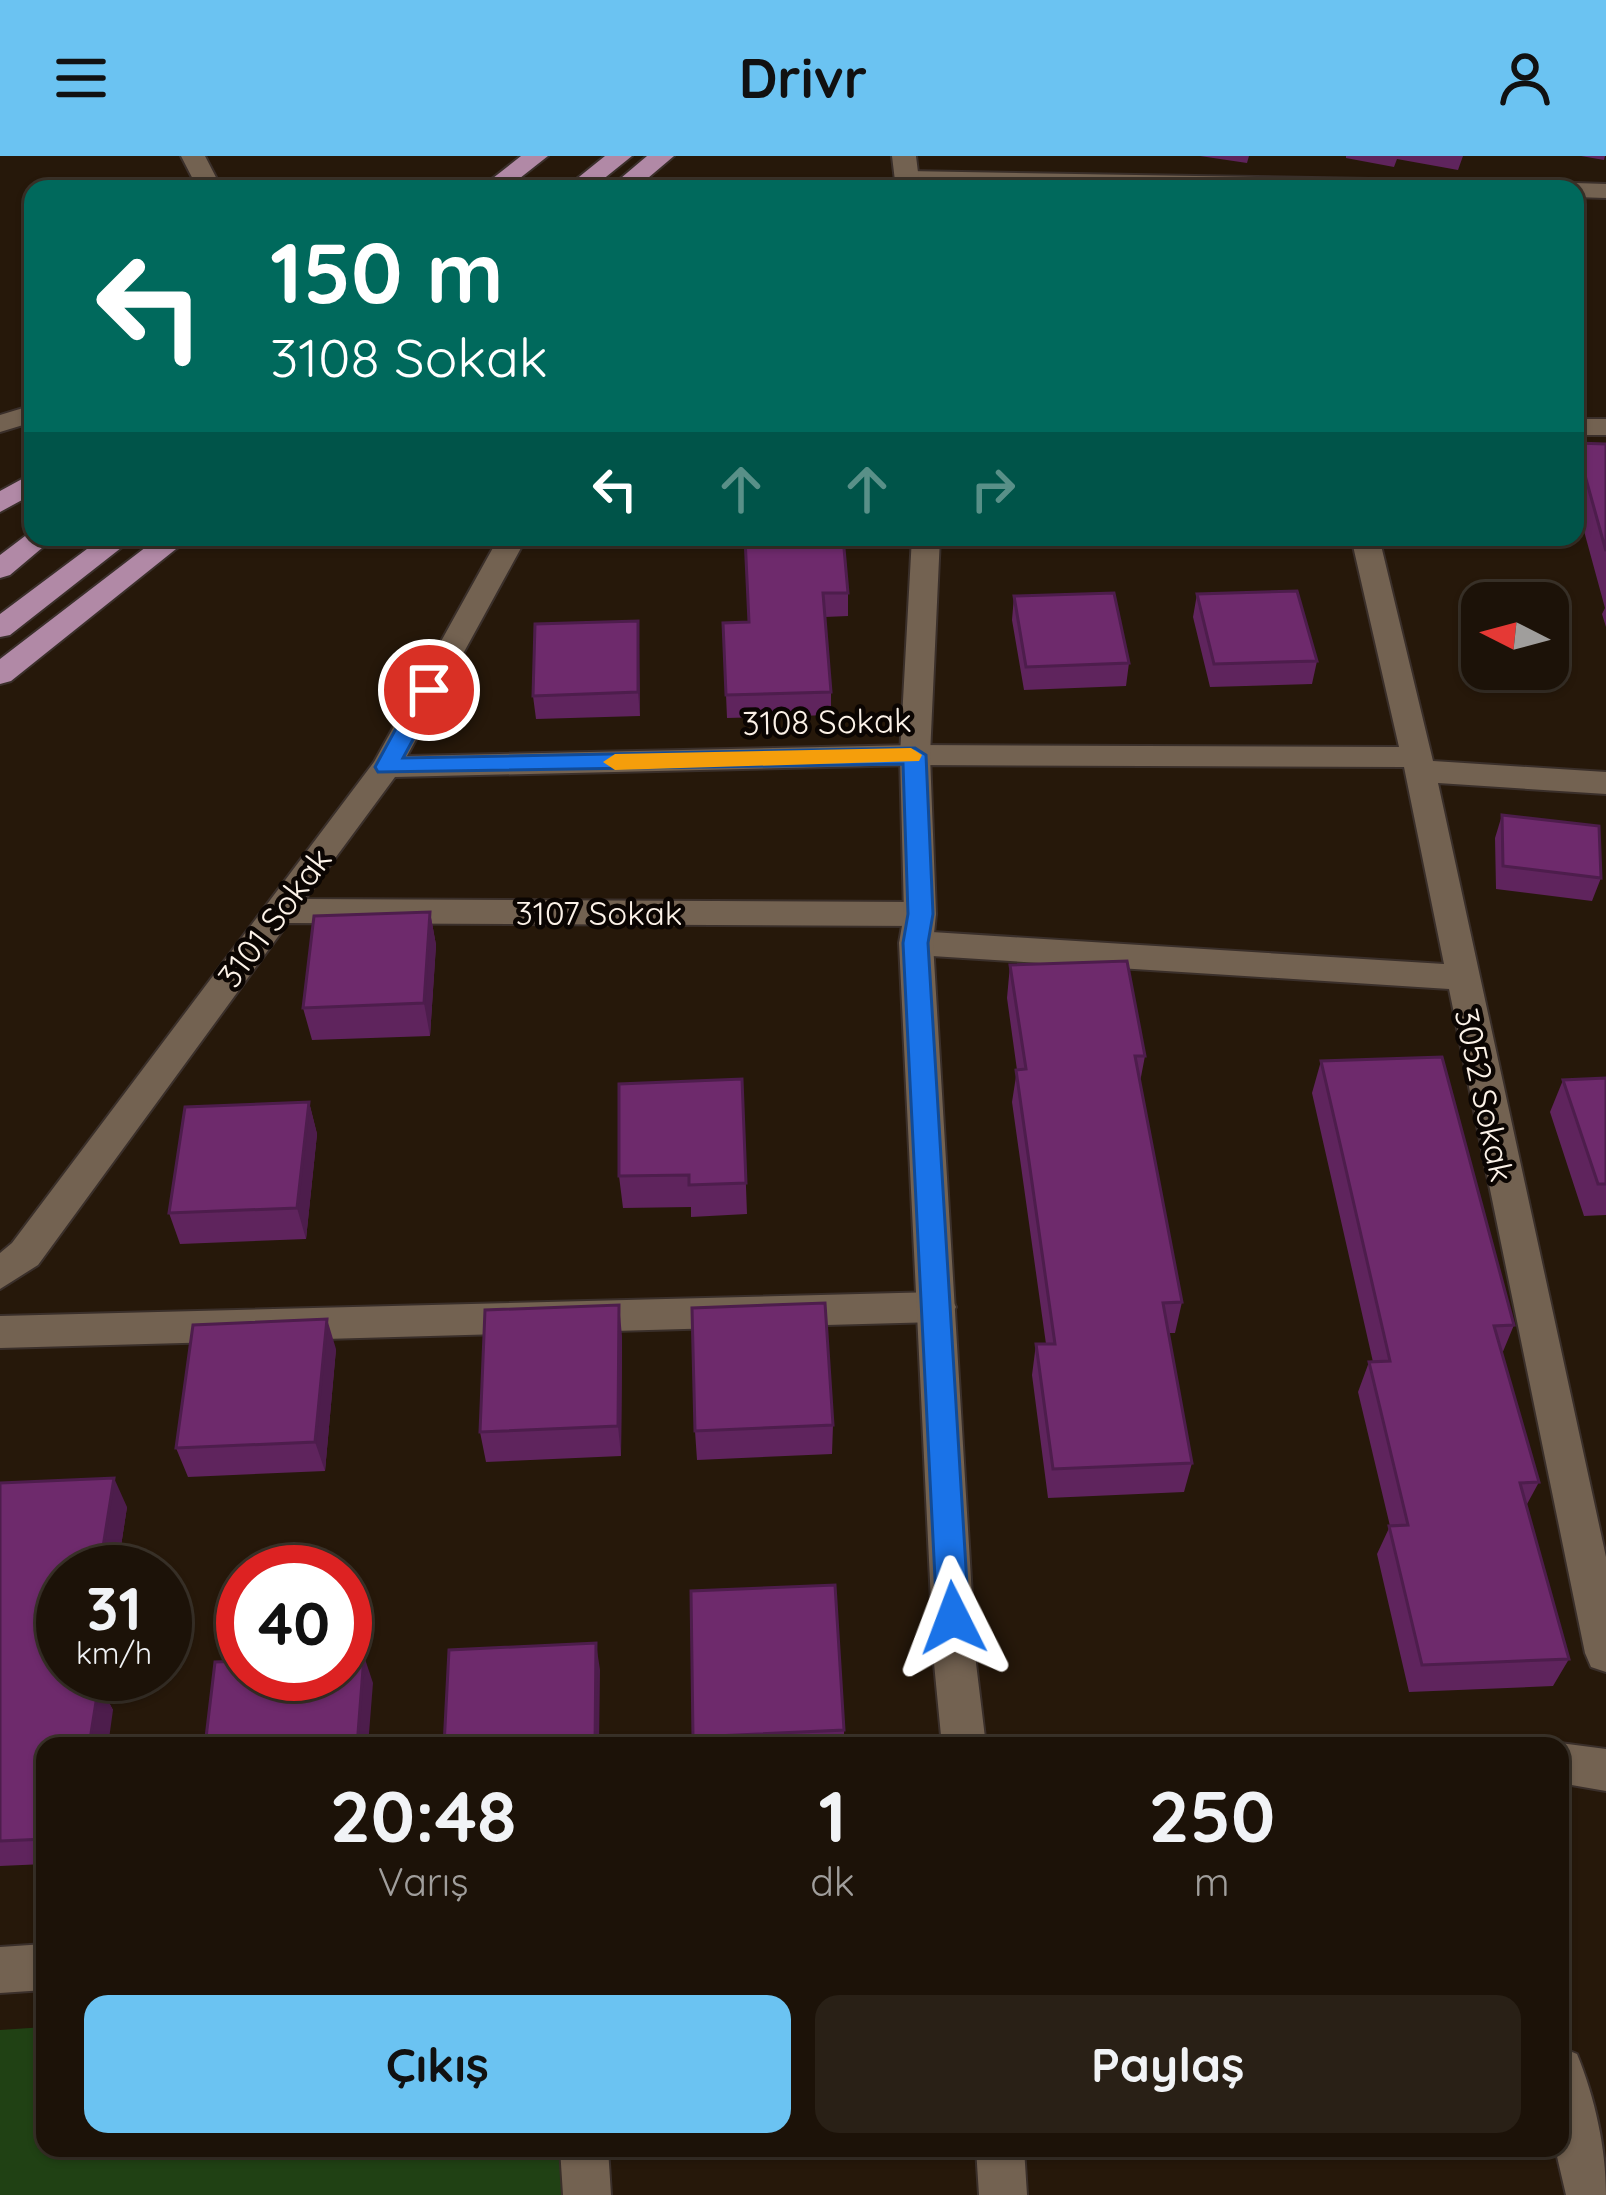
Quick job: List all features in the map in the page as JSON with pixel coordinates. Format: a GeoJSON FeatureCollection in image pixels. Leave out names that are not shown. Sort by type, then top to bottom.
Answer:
{"type":"FeatureCollection","features":[{"type":"Feature","properties":{"kind":"main road"},"geometry":{"type":"LineString","coordinates":[[474,180],[502,156]]}},
{"type":"Feature","properties":{"kind":"main road"},"geometry":{"type":"LineString","coordinates":[[503,180],[536,156]]}},
{"type":"Feature","properties":{"kind":"main road"},"geometry":{"type":"LineString","coordinates":[[588,180],[620,156]]}},
{"type":"Feature","properties":{"kind":"main road"},"geometry":{"type":"LineString","coordinates":[[631,180],[662,156]]}},
{"type":"Feature","properties":{"kind":"main road"},"geometry":{"type":"LineString","coordinates":[[0,569],[29,546]]}},
{"type":"Feature","properties":{"kind":"main road"},"geometry":{"type":"LineString","coordinates":[[0,628],[109,546]]}},
{"type":"Feature","properties":{"kind":"main road"},"geometry":{"type":"LineString","coordinates":[[0,674],[165,546]]}},
{"type":"Feature","properties":{"kind":"street"},"geometry":{"type":"LineString","coordinates":[[906,174],[1100,180]]}},
{"type":"Feature","properties":{"kind":"street","name":"3101 Sokak"},"geometry":{"type":"LineString","coordinates":[[0,1274],[26,1254],[386,767],[508,546]]}},
{"type":"Feature","properties":{"kind":"street"},"geometry":{"type":"LineString","coordinates":[[926,546],[915,755],[918,928],[955,1663],[963,1737]]}},
{"type":"Feature","properties":{"kind":"street","name":"3052 Sokak"},"geometry":{"type":"LineString","coordinates":[[1367,546],[1606,1653]]}},
{"type":"Feature","properties":{"kind":"street","name":"3108 Sokak"},"geometry":{"type":"LineString","coordinates":[[386,767],[915,755],[1416,764],[1606,783]]}},
{"type":"Feature","properties":{"kind":"street","name":"3107 Sokak"},"geometry":{"type":"LineString","coordinates":[[278,911],[918,928],[1460,976]]}},
{"type":"Feature","properties":{"kind":"street"},"geometry":{"type":"LineString","coordinates":[[0,1332],[937,1306]]}},
{"type":"Feature","properties":{"kind":"street"},"geometry":{"type":"LineString","coordinates":[[1569,1764],[1606,1770]]}},
{"type":"Feature","properties":{"kind":"street"},"geometry":{"type":"LineString","coordinates":[[0,1970],[36,1968]]}},
{"type":"Feature","properties":{"kind":"street"},"geometry":{"type":"LineString","coordinates":[[1569,2108],[1590,2195]]}},
{"type":"Feature","properties":{"kind":"street"},"geometry":{"type":"LineString","coordinates":[[585,2157],[587,2195]]}},
{"type":"Feature","properties":{"kind":"street"},"geometry":{"type":"LineString","coordinates":[[1001,2157],[1003,2195]]}},
{"type":"Feature","properties":{"kind":"green space"},"geometry":{"type":"Polygon","coordinates":[[[36,2028],[36,2157],[580,2157],[580,2195],[0,2195],[0,2030],[36,2028]]]}},
{"type":"Feature","properties":{"kind":"building"},"geometry":{"type":"Polygon","coordinates":[[[1584,443],[1606,444],[1606,551],[1584,472],[1584,443]]]}},
{"type":"Feature","properties":{"kind":"building"},"geometry":{"type":"Polygon","coordinates":[[[745,546],[844,546],[848,593],[823,593],[831,692],[726,695],[723,623],[749,622],[745,546]]]}},
{"type":"Feature","properties":{"kind":"building"},"geometry":{"type":"Polygon","coordinates":[[[1297,591],[1317,661],[1214,664],[1197,594],[1297,591]]]}},
{"type":"Feature","properties":{"kind":"building"},"geometry":{"type":"Polygon","coordinates":[[[1114,593],[1129,663],[1026,667],[1014,596],[1114,593]]]}},
{"type":"Feature","properties":{"kind":"building"},"geometry":{"type":"Polygon","coordinates":[[[638,621],[638,692],[533,696],[535,624],[638,621]]]}},
{"type":"Feature","properties":{"kind":"building"},"geometry":{"type":"Polygon","coordinates":[[[1502,815],[1599,826],[1601,878],[1503,866],[1502,815]]]}},
{"type":"Feature","properties":{"kind":"building"},"geometry":{"type":"Polygon","coordinates":[[[430,912],[424,1003],[303,1008],[314,916],[430,912]]]}},
{"type":"Feature","properties":{"kind":"building"},"geometry":{"type":"Polygon","coordinates":[[[1127,961],[1145,1056],[1135,1056],[1182,1302],[1163,1303],[1192,1463],[1053,1469],[1036,1344],[1055,1344],[1016,1070],[1026,1069],[1010,965],[1127,961]]]}},
{"type":"Feature","properties":{"kind":"building"},"geometry":{"type":"Polygon","coordinates":[[[1442,1057],[1514,1325],[1494,1326],[1539,1482],[1520,1483],[1569,1659],[1422,1665],[1389,1526],[1408,1525],[1369,1362],[1390,1361],[1321,1061],[1442,1057]]]}},
{"type":"Feature","properties":{"kind":"building"},"geometry":{"type":"Polygon","coordinates":[[[1606,1078],[1606,1184],[1598,1184],[1563,1080],[1606,1078]]]}},
{"type":"Feature","properties":{"kind":"building"},"geometry":{"type":"Polygon","coordinates":[[[742,1079],[746,1183],[689,1185],[689,1175],[619,1176],[619,1084],[742,1079]]]}},
{"type":"Feature","properties":{"kind":"building"},"geometry":{"type":"Polygon","coordinates":[[[309,1102],[297,1208],[169,1213],[185,1107],[309,1102]]]}},
{"type":"Feature","properties":{"kind":"building"},"geometry":{"type":"Polygon","coordinates":[[[825,1303],[833,1425],[695,1431],[692,1308],[825,1303]]]}},
{"type":"Feature","properties":{"kind":"building"},"geometry":{"type":"Polygon","coordinates":[[[619,1305],[618,1426],[480,1432],[485,1310],[619,1305]]]}},
{"type":"Feature","properties":{"kind":"building"},"geometry":{"type":"Polygon","coordinates":[[[327,1319],[315,1442],[176,1448],[193,1325],[327,1319]]]}},
{"type":"Feature","properties":{"kind":"building"},"geometry":{"type":"Polygon","coordinates":[[[114,1478],[103,1545],[36,1545],[36,1701],[96,1701],[90,1737],[36,1737],[36,1839],[0,1841],[0,1483],[114,1478]]]}},
{"type":"Feature","properties":{"kind":"building"},"geometry":{"type":"Polygon","coordinates":[[[835,1585],[844,1730],[693,1737],[691,1591],[835,1585]]]}},
{"type":"Feature","properties":{"kind":"building"},"geometry":{"type":"Polygon","coordinates":[[[596,1643],[595,1737],[444,1737],[449,1650],[596,1643]]]}},
{"type":"Feature","properties":{"kind":"building"},"geometry":{"type":"Polygon","coordinates":[[[215,1662],[216,1701],[360,1701],[358,1737],[206,1737],[215,1662]]]}},
{"type":"Feature","properties":{"kind":"slow traffic"},"geometry":{"type":"LineString","coordinates":[[615,762],[911,755]]}},
{"type":"Feature","properties":{"kind":"route"},"geometry":{"type":"LineString","coordinates":[[429,690],[386,767],[915,755],[920,914],[916,943],[953,1618]]}}]}
